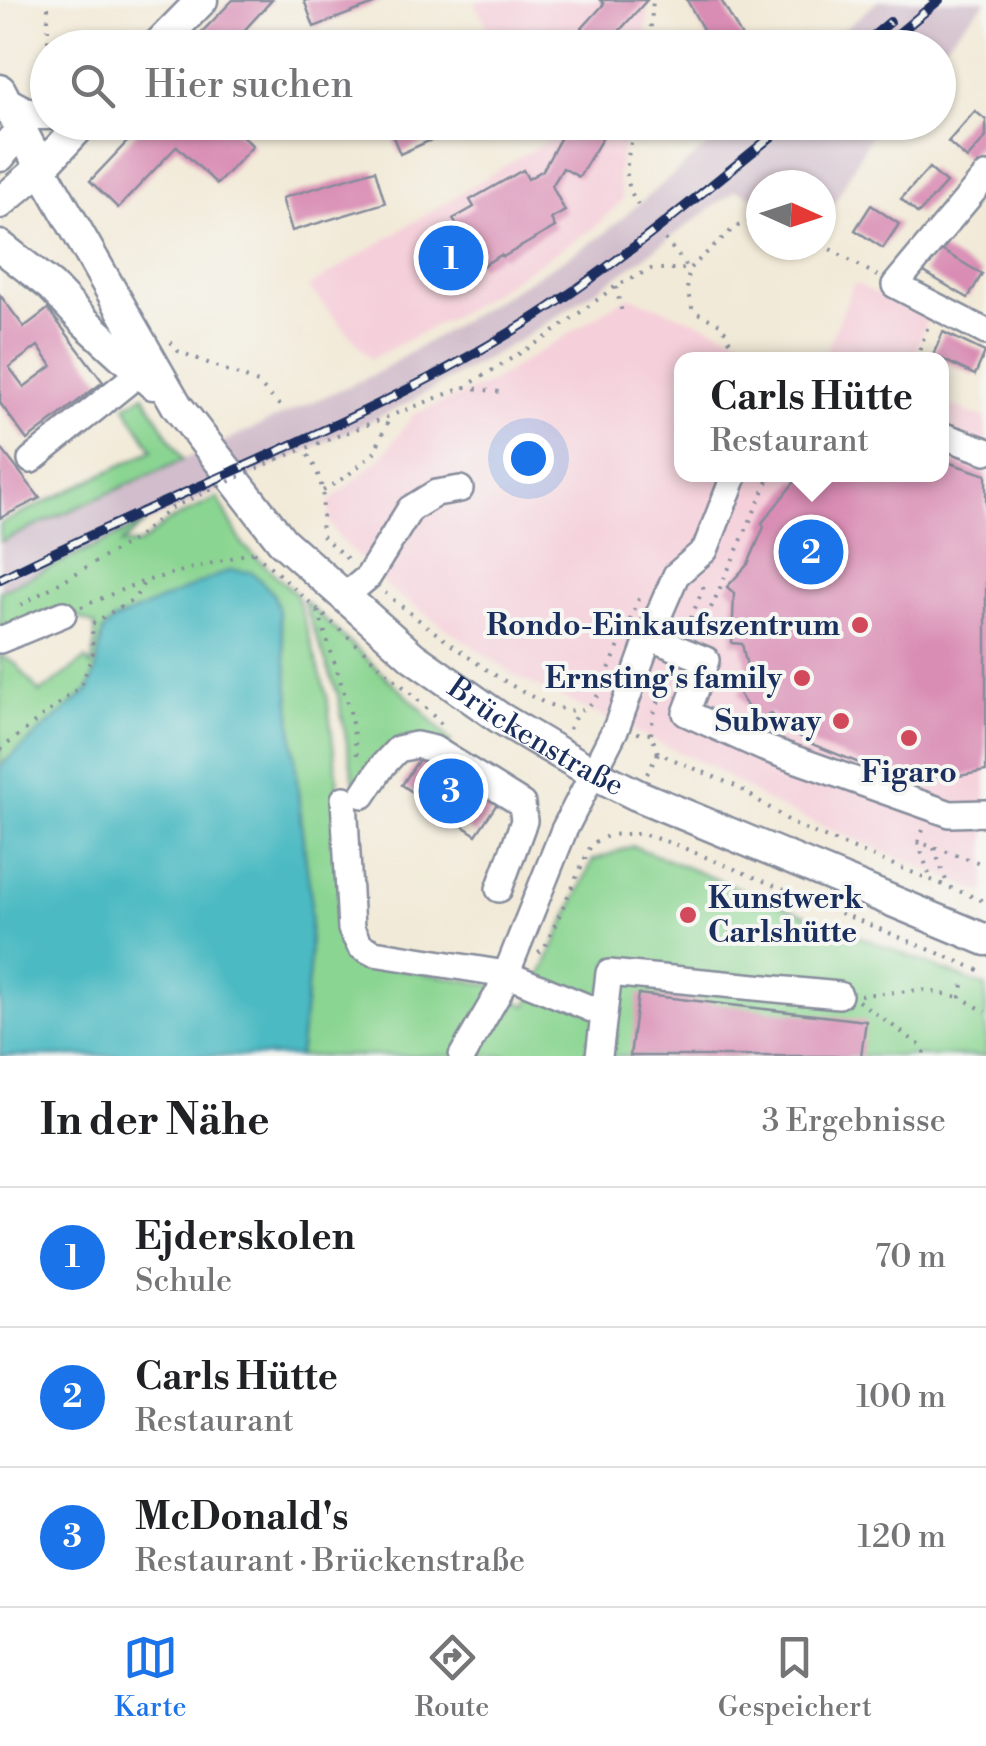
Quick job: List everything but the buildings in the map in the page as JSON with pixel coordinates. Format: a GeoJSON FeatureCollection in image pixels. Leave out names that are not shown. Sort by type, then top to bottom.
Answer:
{"type":"FeatureCollection","features":[{"type":"Feature","properties":{"kind":"main road"},"geometry":{"type":"LineString","coordinates":[[173,30],[202,0]]}},
{"type":"Feature","properties":{"kind":"main road"},"geometry":{"type":"LineString","coordinates":[[3,97],[30,114]]}},
{"type":"Feature","properties":{"kind":"main road"},"geometry":{"type":"LineString","coordinates":[[3,97],[2,177],[37,171],[67,140]]}},
{"type":"Feature","properties":{"kind":"main road","name":"Brückenstraße"},"geometry":{"type":"LineString","coordinates":[[3,97],[37,171],[177,406],[331,603],[500,718],[593,773],[637,795],[986,940]]}},
{"type":"Feature","properties":{"kind":"main road","name":"Brückenstraße"},"geometry":{"type":"LineString","coordinates":[[0,246],[51,286],[177,406]]}},
{"type":"Feature","properties":{"kind":"main road"},"geometry":{"type":"LineString","coordinates":[[0,266],[51,286]]}},
{"type":"Feature","properties":{"kind":"street"},"geometry":{"type":"LineString","coordinates":[[986,176],[895,285],[986,332]]}},
{"type":"Feature","properties":{"kind":"street"},"geometry":{"type":"LineString","coordinates":[[31,460],[140,372]]}},
{"type":"Feature","properties":{"kind":"street"},"geometry":{"type":"LineString","coordinates":[[949,438],[986,450]]}},
{"type":"Feature","properties":{"kind":"street"},"geometry":{"type":"LineString","coordinates":[[462,1056],[502,982],[564,830],[617,726],[676,575],[704,550],[732,482]]}},
{"type":"Feature","properties":{"kind":"street"},"geometry":{"type":"LineString","coordinates":[[331,603],[368,578],[410,509],[436,493],[460,489]]}},
{"type":"Feature","properties":{"kind":"street"},"geometry":{"type":"LineString","coordinates":[[0,640],[63,614]]}},
{"type":"Feature","properties":{"kind":"street"},"geometry":{"type":"LineString","coordinates":[[649,637],[706,660],[686,714],[764,748],[950,814],[986,812]]}},
{"type":"Feature","properties":{"kind":"street"},"geometry":{"type":"LineString","coordinates":[[500,889],[524,821],[522,804],[434,749],[416,745],[398,748],[353,797],[351,929],[360,946],[374,953],[502,982],[604,1014]]}},
{"type":"Feature","properties":{"kind":"street"},"geometry":{"type":"LineString","coordinates":[[600,1056],[609,973],[839,995]]}},
{"type":"Feature","properties":{"kind":"path"},"geometry":{"type":"LineString","coordinates":[[48,0],[48,30]]}},
{"type":"Feature","properties":{"kind":"path"},"geometry":{"type":"LineString","coordinates":[[650,30],[653,0]]}},
{"type":"Feature","properties":{"kind":"path"},"geometry":{"type":"LineString","coordinates":[[632,140],[625,176],[640,209]]}},
{"type":"Feature","properties":{"kind":"path"},"geometry":{"type":"LineString","coordinates":[[734,352],[722,325],[693,311],[687,290],[689,269],[735,227],[746,223]]}},
{"type":"Feature","properties":{"kind":"path"},"geometry":{"type":"LineString","coordinates":[[665,240],[689,269]]}},
{"type":"Feature","properties":{"kind":"path"},"geometry":{"type":"LineString","coordinates":[[836,252],[895,285]]}},
{"type":"Feature","properties":{"kind":"path"},"geometry":{"type":"LineString","coordinates":[[10,612],[136,538],[171,508],[278,459],[464,387],[548,336],[616,286],[651,269],[689,269]]}},
{"type":"Feature","properties":{"kind":"path"},"geometry":{"type":"LineString","coordinates":[[616,286],[623,317]]}},
{"type":"Feature","properties":{"kind":"path"},"geometry":{"type":"LineString","coordinates":[[919,352],[936,308]]}},
{"type":"Feature","properties":{"kind":"path"},"geometry":{"type":"LineString","coordinates":[[166,336],[178,351],[258,383],[283,409]]}},
{"type":"Feature","properties":{"kind":"path"},"geometry":{"type":"LineString","coordinates":[[464,387],[506,393]]}},
{"type":"Feature","properties":{"kind":"path"},"geometry":{"type":"LineString","coordinates":[[324,491],[374,453],[389,418]]}},
{"type":"Feature","properties":{"kind":"path"},"geometry":{"type":"LineString","coordinates":[[308,454],[324,491],[322,535],[444,640],[513,686],[552,705],[578,711],[588,707],[598,695],[647,581]]}},
{"type":"Feature","properties":{"kind":"path"},"geometry":{"type":"LineString","coordinates":[[709,573],[686,633],[702,628],[767,482]]}},
{"type":"Feature","properties":{"kind":"path"},"geometry":{"type":"LineString","coordinates":[[63,614],[146,581],[254,552],[331,603],[444,728]]}},
{"type":"Feature","properties":{"kind":"path"},"geometry":{"type":"LineString","coordinates":[[0,750],[81,686],[93,653],[92,624],[135,598],[146,581]]}},
{"type":"Feature","properties":{"kind":"path"},"geometry":{"type":"LineString","coordinates":[[331,603],[318,614],[350,712],[353,797]]}},
{"type":"Feature","properties":{"kind":"path"},"geometry":{"type":"LineString","coordinates":[[678,649],[653,716],[650,734],[658,752],[738,786],[796,826],[986,902]]}},
{"type":"Feature","properties":{"kind":"path"},"geometry":{"type":"LineString","coordinates":[[588,707],[593,716],[633,733],[650,734]]}},
{"type":"Feature","properties":{"kind":"path"},"geometry":{"type":"LineString","coordinates":[[931,807],[918,842],[932,880]]}},
{"type":"Feature","properties":{"kind":"path"},"geometry":{"type":"LineString","coordinates":[[592,843],[610,834],[642,834],[674,844],[986,973]]}},
{"type":"Feature","properties":{"kind":"path"},"geometry":{"type":"LineString","coordinates":[[918,842],[986,866]]}},
{"type":"Feature","properties":{"kind":"path"},"geometry":{"type":"LineString","coordinates":[[934,848],[948,886]]}},
{"type":"Feature","properties":{"kind":"path"},"geometry":{"type":"LineString","coordinates":[[960,997],[964,985]]}},
{"type":"Feature","properties":{"kind":"path"},"geometry":{"type":"LineString","coordinates":[[925,1056],[924,1048],[850,996],[922,990],[960,997],[986,1012]]}},
{"type":"Feature","properties":{"kind":"shaded area"},"geometry":{"type":"Polygon","coordinates":[[[478,0],[649,0],[646,30],[490,30],[475,4],[478,0]]]}},
{"type":"Feature","properties":{"kind":"shaded area"},"geometry":{"type":"Polygon","coordinates":[[[879,0],[986,0],[956,32],[843,30],[879,0]]]}},
{"type":"Feature","properties":{"kind":"shaded area"},"geometry":{"type":"Polygon","coordinates":[[[547,140],[625,140],[617,174],[623,200],[594,228],[463,311],[371,359],[308,287],[547,140]]]}},
{"type":"Feature","properties":{"kind":"shaded area"},"geometry":{"type":"Polygon","coordinates":[[[714,140],[868,140],[836,200],[836,170],[746,170],[746,194],[736,190],[528,335],[400,407],[0,591],[0,542],[375,374],[600,237],[714,140]]]}},
{"type":"Feature","properties":{"kind":"shaded area"},"geometry":{"type":"Polygon","coordinates":[[[854,283],[928,317],[916,352],[826,352],[854,283]]]}},
{"type":"Feature","properties":{"kind":"shaded area"},"geometry":{"type":"Polygon","coordinates":[[[629,296],[778,352],[674,352],[674,482],[949,482],[949,404],[986,419],[986,894],[779,808],[711,767],[515,676],[391,590],[339,538],[330,523],[329,502],[383,456],[414,414],[490,383],[629,296]]]}},
{"type":"Feature","properties":{"kind":"green space"},"geometry":{"type":"Polygon","coordinates":[[[144,395],[183,460],[0,542],[0,524],[153,450],[125,406],[144,395]]]}},
{"type":"Feature","properties":{"kind":"green space","name":"Kunstwerk Carlshütte"},"geometry":{"type":"Polygon","coordinates":[[[218,498],[243,545],[296,594],[327,696],[337,776],[342,930],[350,953],[371,964],[498,986],[497,991],[527,1006],[593,860],[633,846],[986,987],[986,1056],[299,1056],[309,970],[311,898],[287,670],[273,593],[103,631],[89,690],[0,766],[0,655],[16,664],[40,693],[86,659],[91,667],[95,625],[62,611],[0,636],[0,591],[145,523],[121,544],[140,544],[169,521],[218,498]]]}},
{"type":"Feature","properties":{"kind":"green space"},"geometry":{"type":"Polygon","coordinates":[[[303,600],[421,709],[451,742],[446,750],[436,744],[354,782],[338,695],[303,600]]]}},
{"type":"Feature","properties":{"kind":"water"},"geometry":{"type":"Polygon","coordinates":[[[230,570],[252,572],[273,593],[287,670],[311,898],[309,970],[299,1056],[0,1056],[0,766],[89,690],[103,631],[113,621],[230,570]]]}},
{"type":"Feature","properties":{"kind":"railway"},"geometry":{"type":"LineString","coordinates":[[903,30],[939,0]]}},
{"type":"Feature","properties":{"kind":"railway"},"geometry":{"type":"LineString","coordinates":[[880,30],[890,22]]}},
{"type":"Feature","properties":{"kind":"railway"},"geometry":{"type":"LineString","coordinates":[[0,579],[331,427],[461,361],[593,277],[767,140]]}},
{"type":"Feature","properties":{"kind":"place","name":"Ejderskolen"},"geometry":{"type":"Point","coordinates":[451,258]}},
{"type":"Feature","properties":{"kind":"place","name":"Carls Hütte"},"geometry":{"type":"Point","coordinates":[811,552]}},
{"type":"Feature","properties":{"kind":"place","name":"Rondo-Einkaufszentrum"},"geometry":{"type":"Point","coordinates":[860,625]}},
{"type":"Feature","properties":{"kind":"place","name":"Ernsting's family"},"geometry":{"type":"Point","coordinates":[802,678]}},
{"type":"Feature","properties":{"kind":"place","name":"Subway"},"geometry":{"type":"Point","coordinates":[841,721]}},
{"type":"Feature","properties":{"kind":"place","name":"Figaro"},"geometry":{"type":"Point","coordinates":[909,738]}},
{"type":"Feature","properties":{"kind":"place","name":"McDonald's"},"geometry":{"type":"Point","coordinates":[451,791]}},
{"type":"Feature","properties":{"kind":"place","name":"Kunstwerk Carlshütte"},"geometry":{"type":"Point","coordinates":[688,915]}}]}
